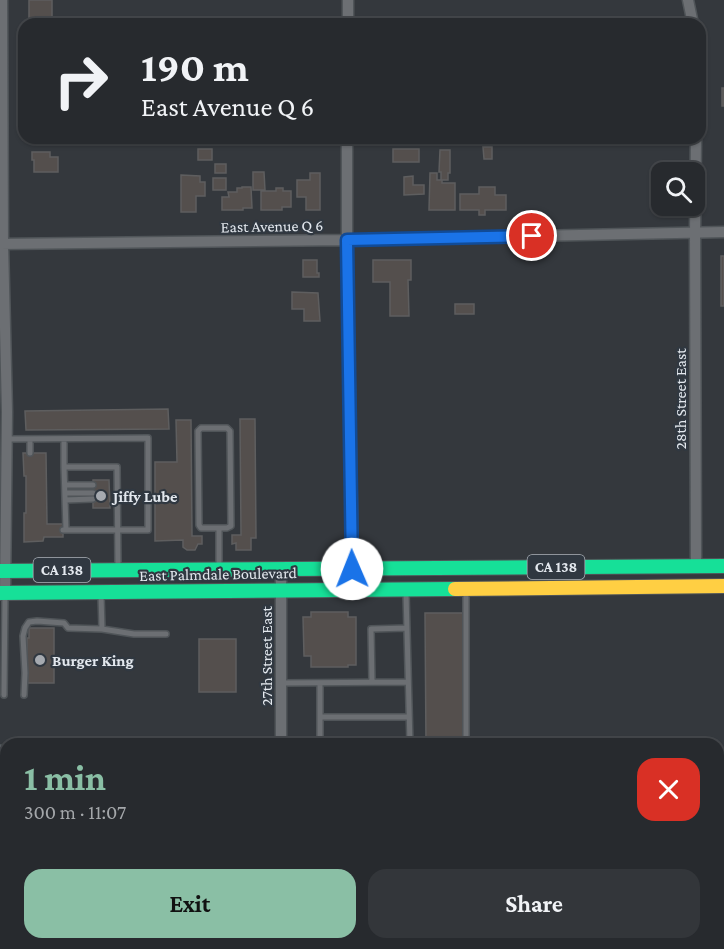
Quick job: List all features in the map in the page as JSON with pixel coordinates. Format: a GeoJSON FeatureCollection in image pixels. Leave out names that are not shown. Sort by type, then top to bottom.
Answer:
{"type":"FeatureCollection","features":[{"type":"Feature","properties":{"kind":"highway","name":"East Palmdale Boulevard"},"geometry":{"type":"LineString","coordinates":[[3,571],[724,566]]}},
{"type":"Feature","properties":{"kind":"highway","name":"East Palmdale Boulevard"},"geometry":{"type":"LineString","coordinates":[[3,593],[724,586]]}},
{"type":"Feature","properties":{"kind":"street"},"geometry":{"type":"LineString","coordinates":[[2,0],[2,244],[8,439],[3,593]]}},
{"type":"Feature","properties":{"kind":"street"},"geometry":{"type":"LineString","coordinates":[[348,0],[348,18]]}},
{"type":"Feature","properties":{"kind":"street"},"geometry":{"type":"LineString","coordinates":[[687,0],[692,18]]}},
{"type":"Feature","properties":{"kind":"street"},"geometry":{"type":"LineString","coordinates":[[347,144],[352,569]]}},
{"type":"Feature","properties":{"kind":"street","name":"28th Street East"},"geometry":{"type":"LineString","coordinates":[[696,144],[696,566]]}},
{"type":"Feature","properties":{"kind":"street","name":"East Avenue Q 6"},"geometry":{"type":"LineString","coordinates":[[2,244],[724,232]]}},
{"type":"Feature","properties":{"kind":"street","name":"27th Street East"},"geometry":{"type":"LineString","coordinates":[[281,569],[281,738]]}},
{"type":"Feature","properties":{"kind":"lane"},"geometry":{"type":"LineString","coordinates":[[201,428],[227,428],[230,431],[231,526],[219,528],[201,528],[199,525],[198,431],[201,428]]}},
{"type":"Feature","properties":{"kind":"lane"},"geometry":{"type":"LineString","coordinates":[[8,439],[148,438],[148,530],[65,530],[64,439]]}},
{"type":"Feature","properties":{"kind":"lane"},"geometry":{"type":"LineString","coordinates":[[30,439],[30,453]]}},
{"type":"Feature","properties":{"kind":"lane"},"geometry":{"type":"LineString","coordinates":[[64,467],[117,467],[118,570]]}},
{"type":"Feature","properties":{"kind":"lane"},"geometry":{"type":"LineString","coordinates":[[109,484],[117,484]]}},
{"type":"Feature","properties":{"kind":"lane"},"geometry":{"type":"LineString","coordinates":[[65,485],[93,485]]}},
{"type":"Feature","properties":{"kind":"lane"},"geometry":{"type":"LineString","coordinates":[[65,493],[93,496],[65,500]]}},
{"type":"Feature","properties":{"kind":"lane"},"geometry":{"type":"LineString","coordinates":[[110,496],[117,496]]}},
{"type":"Feature","properties":{"kind":"lane"},"geometry":{"type":"LineString","coordinates":[[219,528],[219,569]]}},
{"type":"Feature","properties":{"kind":"lane"},"geometry":{"type":"LineString","coordinates":[[406,589],[410,738]]}},
{"type":"Feature","properties":{"kind":"lane"},"geometry":{"type":"LineString","coordinates":[[466,589],[466,738]]}},
{"type":"Feature","properties":{"kind":"lane"},"geometry":{"type":"LineString","coordinates":[[101,592],[102,629]]}},
{"type":"Feature","properties":{"kind":"lane"},"geometry":{"type":"LineString","coordinates":[[3,593],[4,695]]}},
{"type":"Feature","properties":{"kind":"lane"},"geometry":{"type":"LineString","coordinates":[[24,695],[23,636],[29,622],[64,623],[68,628],[102,629],[135,634],[166,634]]}},
{"type":"Feature","properties":{"kind":"lane"},"geometry":{"type":"LineString","coordinates":[[372,682],[371,629],[407,628]]}},
{"type":"Feature","properties":{"kind":"lane"},"geometry":{"type":"LineString","coordinates":[[281,683],[408,682]]}},
{"type":"Feature","properties":{"kind":"lane"},"geometry":{"type":"LineString","coordinates":[[320,683],[320,738]]}},
{"type":"Feature","properties":{"kind":"lane"},"geometry":{"type":"LineString","coordinates":[[320,717],[409,717]]}},
{"type":"Feature","properties":{"kind":"building"},"geometry":{"type":"Polygon","coordinates":[[[29,0],[52,0],[52,17],[65,17],[65,18],[29,18],[29,0]]]}},
{"type":"Feature","properties":{"kind":"building"},"geometry":{"type":"Polygon","coordinates":[[[722,88],[724,88],[724,106],[722,106],[722,88]]]}},
{"type":"Feature","properties":{"kind":"building"},"geometry":{"type":"Polygon","coordinates":[[[483,147],[492,147],[492,159],[484,159],[483,147]]]}},
{"type":"Feature","properties":{"kind":"building"},"geometry":{"type":"Polygon","coordinates":[[[198,149],[212,149],[212,160],[198,160],[198,149]]]}},
{"type":"Feature","properties":{"kind":"building"},"geometry":{"type":"Polygon","coordinates":[[[393,149],[419,149],[419,162],[393,162],[393,149]]]}},
{"type":"Feature","properties":{"kind":"building"},"geometry":{"type":"Polygon","coordinates":[[[440,150],[450,150],[448,180],[441,180],[440,150]]]}},
{"type":"Feature","properties":{"kind":"building"},"geometry":{"type":"Polygon","coordinates":[[[32,152],[50,152],[50,157],[58,157],[58,172],[34,172],[32,152]]]}},
{"type":"Feature","properties":{"kind":"building"},"geometry":{"type":"Polygon","coordinates":[[[215,164],[226,164],[226,173],[215,173],[215,164]]]}},
{"type":"Feature","properties":{"kind":"building"},"geometry":{"type":"Polygon","coordinates":[[[253,172],[264,172],[265,190],[253,190],[253,172]]]}},
{"type":"Feature","properties":{"kind":"building"},"geometry":{"type":"Polygon","coordinates":[[[310,173],[320,173],[320,210],[306,210],[306,197],[297,197],[297,180],[310,180],[310,173]]]}},
{"type":"Feature","properties":{"kind":"building"},"geometry":{"type":"Polygon","coordinates":[[[430,173],[437,173],[437,180],[442,180],[442,183],[455,183],[455,210],[429,210],[430,173]]]}},
{"type":"Feature","properties":{"kind":"building"},"geometry":{"type":"Polygon","coordinates":[[[181,175],[200,176],[200,182],[205,182],[205,196],[196,196],[196,212],[181,212],[181,175]]]}},
{"type":"Feature","properties":{"kind":"building"},"geometry":{"type":"Polygon","coordinates":[[[413,176],[413,185],[424,185],[424,194],[404,195],[404,177],[413,176]]]}},
{"type":"Feature","properties":{"kind":"building"},"geometry":{"type":"Polygon","coordinates":[[[213,178],[226,178],[226,190],[213,190],[213,178]]]}},
{"type":"Feature","properties":{"kind":"building"},"geometry":{"type":"Polygon","coordinates":[[[251,187],[252,208],[222,210],[222,197],[229,197],[228,192],[237,192],[237,188],[251,187]]]}},
{"type":"Feature","properties":{"kind":"building"},"geometry":{"type":"Polygon","coordinates":[[[479,187],[495,187],[495,195],[506,195],[506,210],[485,210],[485,215],[479,215],[479,210],[460,210],[460,194],[479,194],[479,187]]]}},
{"type":"Feature","properties":{"kind":"building"},"geometry":{"type":"Polygon","coordinates":[[[276,188],[291,191],[291,207],[282,207],[282,210],[261,210],[261,191],[276,191],[276,188]]]}},
{"type":"Feature","properties":{"kind":"building"},"geometry":{"type":"Polygon","coordinates":[[[721,256],[724,256],[724,306],[721,306],[721,256]]]}},
{"type":"Feature","properties":{"kind":"building"},"geometry":{"type":"Polygon","coordinates":[[[303,260],[317,260],[319,277],[303,277],[303,260]]]}},
{"type":"Feature","properties":{"kind":"building"},"geometry":{"type":"Polygon","coordinates":[[[373,260],[411,260],[411,280],[408,280],[409,316],[390,316],[390,282],[373,282],[373,260]]]}},
{"type":"Feature","properties":{"kind":"building"},"geometry":{"type":"Polygon","coordinates":[[[292,292],[318,293],[320,321],[304,321],[304,309],[292,309],[292,292]]]}},
{"type":"Feature","properties":{"kind":"building"},"geometry":{"type":"Polygon","coordinates":[[[455,304],[474,304],[474,314],[455,314],[455,304]]]}},
{"type":"Feature","properties":{"kind":"building"},"geometry":{"type":"Polygon","coordinates":[[[168,409],[169,429],[26,430],[25,411],[168,409]]]}},
{"type":"Feature","properties":{"kind":"building"},"geometry":{"type":"Polygon","coordinates":[[[240,419],[255,419],[256,538],[251,538],[251,550],[236,550],[236,543],[232,544],[232,535],[241,535],[240,419]]]}},
{"type":"Feature","properties":{"kind":"building"},"geometry":{"type":"Polygon","coordinates":[[[176,420],[191,420],[192,536],[202,536],[202,544],[198,544],[195,550],[187,550],[183,547],[183,540],[155,541],[155,462],[177,462],[176,420]]]}},
{"type":"Feature","properties":{"kind":"building"},"geometry":{"type":"Polygon","coordinates":[[[23,453],[46,453],[47,524],[63,524],[63,537],[44,537],[43,541],[24,542],[26,476],[24,476],[23,453]]]}},
{"type":"Feature","properties":{"kind":"building","name":"Jiffy Lube"},"geometry":{"type":"Polygon","coordinates":[[[93,480],[109,480],[110,508],[93,508],[93,480]]]}},
{"type":"Feature","properties":{"kind":"building"},"geometry":{"type":"Polygon","coordinates":[[[311,612],[348,612],[348,617],[356,617],[356,665],[311,667],[311,656],[304,656],[303,617],[311,617],[311,612]]]}},
{"type":"Feature","properties":{"kind":"building"},"geometry":{"type":"Polygon","coordinates":[[[425,613],[463,613],[463,738],[426,738],[425,613]]]}},
{"type":"Feature","properties":{"kind":"building","name":"Burger King"},"geometry":{"type":"Polygon","coordinates":[[[29,628],[54,628],[54,683],[27,683],[29,628]]]}},
{"type":"Feature","properties":{"kind":"building"},"geometry":{"type":"Polygon","coordinates":[[[199,639],[236,639],[236,692],[199,692],[199,639]]]}},
{"type":"Feature","properties":{"kind":"traffic: fast"},"geometry":{"type":"LineString","coordinates":[[0,571],[724,566]]}},
{"type":"Feature","properties":{"kind":"traffic: fast"},"geometry":{"type":"LineString","coordinates":[[0,593],[455,589]]}},
{"type":"Feature","properties":{"kind":"traffic: slow"},"geometry":{"type":"LineString","coordinates":[[455,589],[724,586]]}},
{"type":"Feature","properties":{"kind":"place","name":"Jiffy Lube"},"geometry":{"type":"Point","coordinates":[101,496]}},
{"type":"Feature","properties":{"kind":"place","name":"Burger King"},"geometry":{"type":"Point","coordinates":[40,660]}},
{"type":"Feature","properties":{"kind":"route"},"geometry":{"type":"LineString","coordinates":[[352,569],[347,240],[532,236]]}}]}
